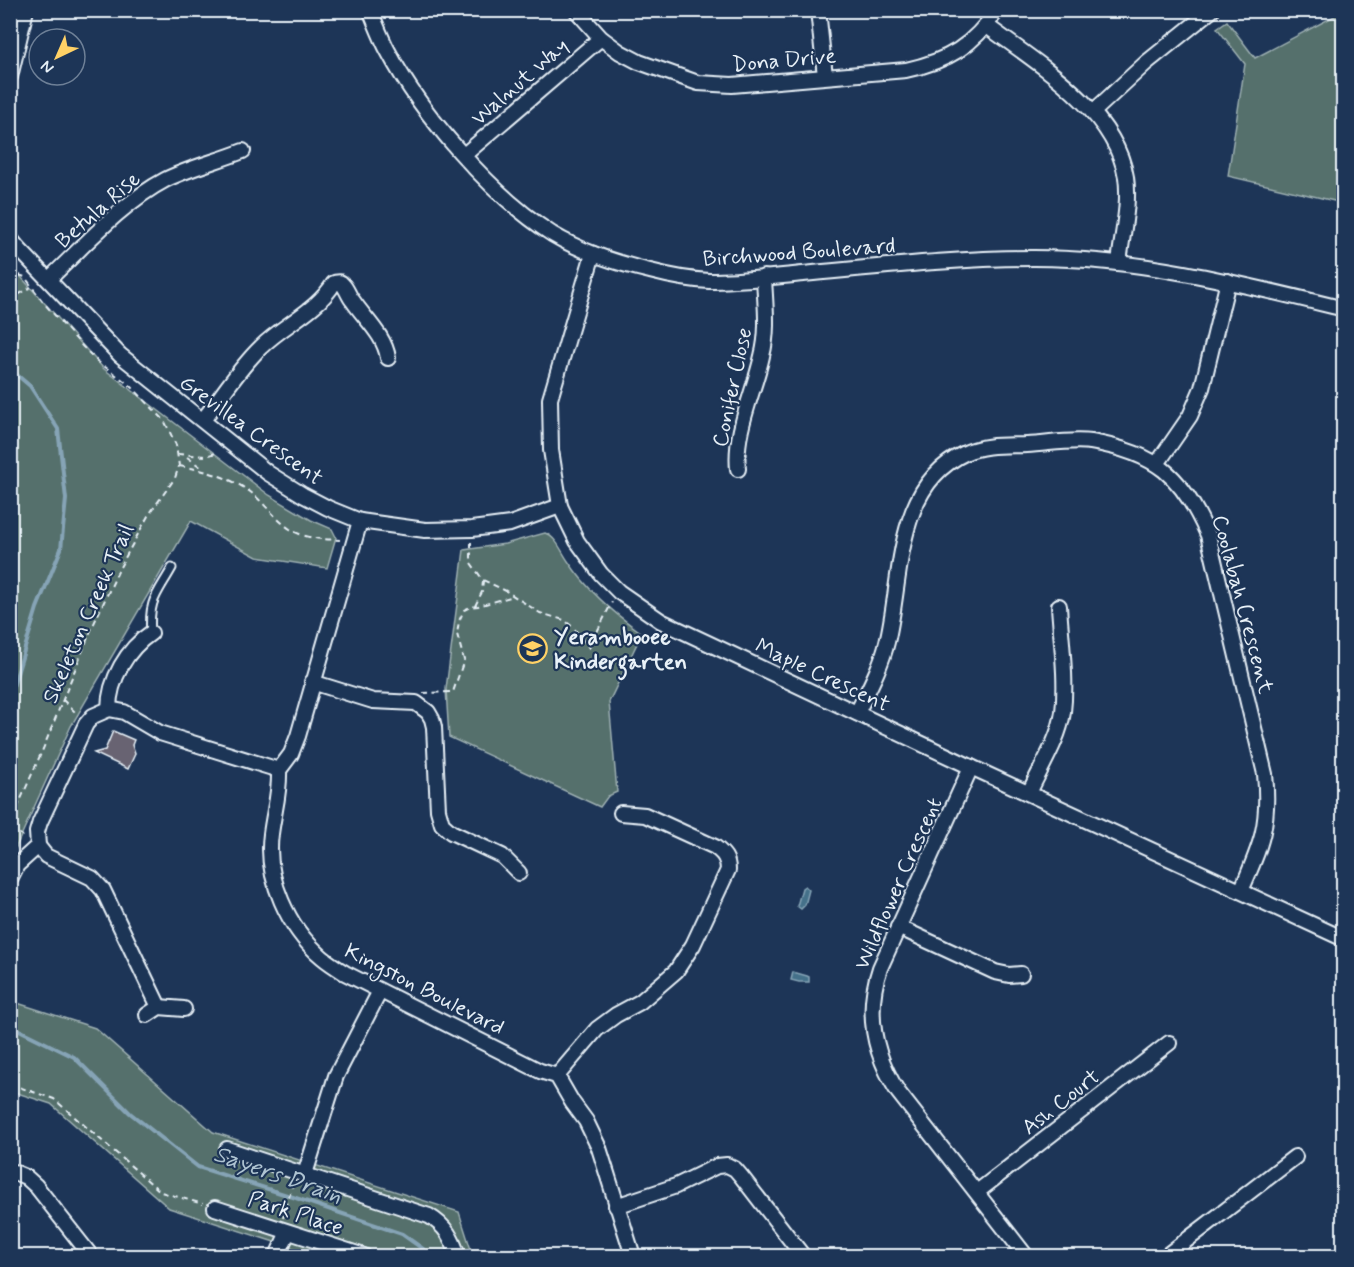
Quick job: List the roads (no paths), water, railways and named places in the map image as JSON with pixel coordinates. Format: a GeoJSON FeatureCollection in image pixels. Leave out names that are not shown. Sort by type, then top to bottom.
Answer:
{"type":"FeatureCollection","features":[{"type":"Feature","properties":{"kind":"street"},"geometry":{"type":"LineString","coordinates":[[10,77],[26,10]]}},
{"type":"Feature","properties":{"kind":"street","name":"Birchwood Boulevard"},"geometry":{"type":"LineString","coordinates":[[370,10],[387,50],[410,88],[493,187],[519,210],[553,234],[593,255],[664,274],[708,281],[954,261],[1035,258],[1119,263],[1228,281],[1344,309]]}},
{"type":"Feature","properties":{"kind":"street","name":"Dona Drive"},"geometry":{"type":"LineString","coordinates":[[576,10],[602,38],[639,62],[698,83],[732,85],[906,70],[932,64],[954,54],[987,26],[998,10]]}},
{"type":"Feature","properties":{"kind":"street"},"geometry":{"type":"LineString","coordinates":[[818,10],[825,76]]}},
{"type":"Feature","properties":{"kind":"street"},"geometry":{"type":"LineString","coordinates":[[1093,112],[1146,63],[1212,10]]}},
{"type":"Feature","properties":{"kind":"street"},"geometry":{"type":"LineString","coordinates":[[987,26],[1049,72],[1106,126],[1117,146],[1126,179],[1119,263]]}},
{"type":"Feature","properties":{"kind":"street","name":"Walnut Way"},"geometry":{"type":"LineString","coordinates":[[464,155],[602,38]]}},
{"type":"Feature","properties":{"kind":"street","name":"Betula Rise"},"geometry":{"type":"LineString","coordinates":[[49,279],[127,206],[148,190],[166,179],[243,151]]}},
{"type":"Feature","properties":{"kind":"street","name":"Grevillea Crescent"},"geometry":{"type":"LineString","coordinates":[[10,238],[120,355],[268,472],[328,508],[360,521],[425,530],[472,529],[510,524],[560,506]]}},
{"type":"Feature","properties":{"kind":"street","name":"Maple Crescent"},"geometry":{"type":"LineString","coordinates":[[593,255],[550,399],[551,450],[560,506],[577,542],[601,574],[619,592],[662,621],[1344,939]]}},
{"type":"Feature","properties":{"kind":"street","name":"Conifer Close"},"geometry":{"type":"LineString","coordinates":[[738,470],[738,443],[766,339],[764,278]]}},
{"type":"Feature","properties":{"kind":"street"},"geometry":{"type":"LineString","coordinates":[[1157,464],[1190,416],[1202,388],[1228,281]]}},
{"type":"Feature","properties":{"kind":"street"},"geometry":{"type":"LineString","coordinates":[[203,420],[249,359],[262,346],[324,298],[334,283],[339,282],[344,285],[351,299],[381,338],[387,349],[388,358]]}},
{"type":"Feature","properties":{"kind":"street","name":"Coolabah Crescent"},"geometry":{"type":"LineString","coordinates":[[857,713],[887,643],[906,534],[913,507],[934,474],[966,453],[990,446],[1087,442],[1122,448],[1140,454],[1157,464],[1185,491],[1208,535],[1265,774],[1266,822],[1260,848],[1241,891]]}},
{"type":"Feature","properties":{"kind":"street","name":"Kingston Boulevard"},"geometry":{"type":"LineString","coordinates":[[360,521],[291,754],[279,770],[280,788],[271,835],[272,867],[279,894],[298,931],[322,957],[345,973],[540,1071],[557,1076]]}},
{"type":"Feature","properties":{"kind":"street"},"geometry":{"type":"LineString","coordinates":[[1029,793],[1056,737],[1063,713],[1064,689],[1059,606]]}},
{"type":"Feature","properties":{"kind":"street"},"geometry":{"type":"LineString","coordinates":[[109,709],[109,697],[115,678],[132,651],[142,639],[151,633]]}},
{"type":"Feature","properties":{"kind":"street"},"geometry":{"type":"LineString","coordinates":[[312,682],[373,701],[416,703],[423,706],[432,719],[438,810],[442,824],[451,831],[502,856],[519,873]]}},
{"type":"Feature","properties":{"kind":"street"},"geometry":{"type":"LineString","coordinates":[[184,1009],[153,1011],[103,890],[92,878],[46,856],[38,846],[37,832],[40,822],[86,724],[93,716],[109,709],[124,712],[160,733],[279,770]]}},
{"type":"Feature","properties":{"kind":"street","name":"Wildflower Crescent"},"geometry":{"type":"LineString","coordinates":[[971,767],[874,985],[872,1005],[874,1037],[879,1055],[898,1092],[1026,1257]]}},
{"type":"Feature","properties":{"kind":"street"},"geometry":{"type":"LineString","coordinates":[[621,813],[645,815],[715,847],[728,861],[728,870],[693,945],[676,971],[658,989],[597,1029],[557,1076],[567,1095],[586,1121],[599,1148],[633,1257]]}},
{"type":"Feature","properties":{"kind":"street"},"geometry":{"type":"LineString","coordinates":[[10,879],[17,865],[38,846]]}},
{"type":"Feature","properties":{"kind":"street"},"geometry":{"type":"LineString","coordinates":[[898,927],[995,972],[1009,975],[1021,974]]}},
{"type":"Feature","properties":{"kind":"street"},"geometry":{"type":"LineString","coordinates":[[301,1173],[336,1076],[380,991]]}},
{"type":"Feature","properties":{"kind":"street","name":"Ash Court"},"geometry":{"type":"LineString","coordinates":[[977,1192],[1169,1043]]}},
{"type":"Feature","properties":{"kind":"street"},"geometry":{"type":"LineString","coordinates":[[227,1149],[429,1216],[445,1227],[458,1257]]}},
{"type":"Feature","properties":{"kind":"street"},"geometry":{"type":"LineString","coordinates":[[1166,1257],[1295,1157]]}},
{"type":"Feature","properties":{"kind":"street"},"geometry":{"type":"LineString","coordinates":[[616,1206],[676,1186],[717,1166],[727,1165],[741,1176],[803,1257]]}},
{"type":"Feature","properties":{"kind":"street"},"geometry":{"type":"LineString","coordinates":[[14,1172],[26,1177],[36,1186],[91,1257]]}},
{"type":"Feature","properties":{"kind":"street","name":"Park Place"},"geometry":{"type":"LineString","coordinates":[[215,1208],[363,1257]]}},
{"type":"Feature","properties":{"kind":"street"},"geometry":{"type":"LineString","coordinates":[[277,1257],[284,1230]]}},
{"type":"Feature","properties":{"kind":"lane"},"geometry":{"type":"LineString","coordinates":[[151,633],[152,603],[172,568]]}},
{"type":"Feature","properties":{"kind":"water"},"geometry":{"type":"Polygon","coordinates":[[[805,886],[809,890],[805,905],[801,909],[797,906],[802,888],[805,886]]]}},
{"type":"Feature","properties":{"kind":"water"},"geometry":{"type":"Polygon","coordinates":[[[793,972],[809,977],[809,982],[791,980],[793,972]]]}},
{"type":"Feature","properties":{"kind":"waterway"},"geometry":{"type":"LineString","coordinates":[[10,369],[30,386],[58,429],[66,499],[61,549],[37,608],[10,697]]}},
{"type":"Feature","properties":{"kind":"waterway","name":"Sayers Drain"},"geometry":{"type":"LineString","coordinates":[[10,1029],[15,1028],[74,1057],[130,1113],[198,1167],[402,1234],[423,1249],[426,1256]]}},
{"type":"Feature","properties":{"kind":"place","name":"Yerambooee Kindergarten"},"geometry":{"type":"Point","coordinates":[533,649]}}]}
